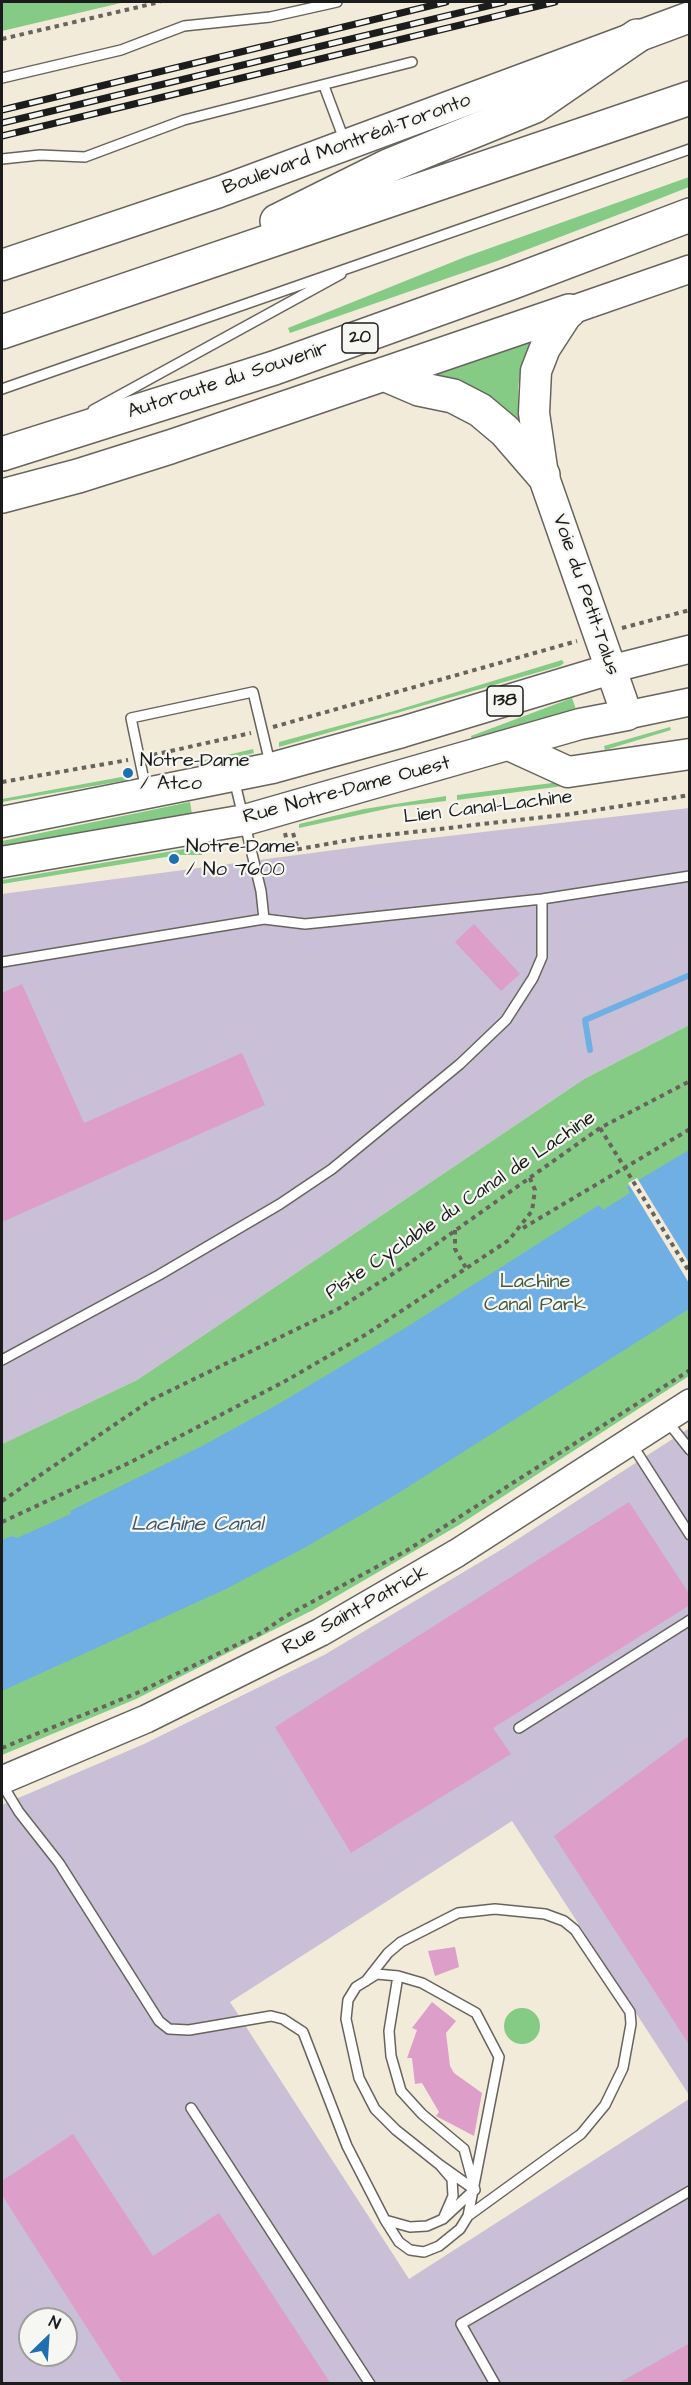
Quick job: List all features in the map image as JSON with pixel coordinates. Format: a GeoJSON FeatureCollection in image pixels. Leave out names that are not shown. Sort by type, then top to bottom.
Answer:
{"type":"FeatureCollection","features":[{"type":"Feature","properties":{"kind":"highway"},"geometry":{"type":"LineString","coordinates":[[177,271],[388,166],[535,106],[637,36]]}},
{"type":"Feature","properties":{"kind":"highway"},"geometry":{"type":"LineString","coordinates":[[2,332],[690,98]]}},
{"type":"Feature","properties":{"kind":"highway","name":"Autoroute du Souvenir"},"geometry":{"type":"LineString","coordinates":[[13,451],[274,368],[503,286],[690,215]]}},
{"type":"Feature","properties":{"kind":"highway"},"geometry":{"type":"LineString","coordinates":[[2,496],[106,468],[569,311]]}},
{"type":"Feature","properties":{"kind":"highway"},"geometry":{"type":"LineString","coordinates":[[384,374],[419,389],[453,396],[480,410],[505,431],[543,475]]}},
{"type":"Feature","properties":{"kind":"main road","name":"Boulevard Montréal-Toronto"},"geometry":{"type":"LineString","coordinates":[[2,265],[219,192],[690,17]]}},
{"type":"Feature","properties":{"kind":"main road"},"geometry":{"type":"LineString","coordinates":[[569,311],[690,269]]}},
{"type":"Feature","properties":{"kind":"main road","name":"Voie du Petit-Talus"},"geometry":{"type":"LineString","coordinates":[[569,311],[545,348],[534,381],[534,413],[543,475],[627,715]]}},
{"type":"Feature","properties":{"kind":"main road"},"geometry":{"type":"LineString","coordinates":[[611,669],[690,649]]}},
{"type":"Feature","properties":{"kind":"main road","name":"138"},"geometry":{"type":"LineString","coordinates":[[2,822],[272,768],[611,669]]}},
{"type":"Feature","properties":{"kind":"main road","name":"Rue Notre-Dame Ouest"},"geometry":{"type":"LineString","coordinates":[[2,862],[244,820],[590,722],[690,702]]}},
{"type":"Feature","properties":{"kind":"main road"},"geometry":{"type":"LineString","coordinates":[[509,746],[568,772],[690,754]]}},
{"type":"Feature","properties":{"kind":"main road","name":"Rue Saint-Patrick"},"geometry":{"type":"LineString","coordinates":[[2,1782],[155,1714],[321,1632],[457,1553],[690,1403]]}},
{"type":"Feature","properties":{"kind":"lane"},"geometry":{"type":"LineString","coordinates":[[2,78],[121,50],[184,26],[270,17],[337,2]]}},
{"type":"Feature","properties":{"kind":"lane"},"geometry":{"type":"LineString","coordinates":[[2,159],[40,155],[85,157],[183,120],[412,62]]}},
{"type":"Feature","properties":{"kind":"lane"},"geometry":{"type":"LineString","coordinates":[[324,86],[346,145]]}},
{"type":"Feature","properties":{"kind":"lane"},"geometry":{"type":"LineString","coordinates":[[2,389],[690,149]]}},
{"type":"Feature","properties":{"kind":"lane"},"geometry":{"type":"LineString","coordinates":[[86,414],[364,262]]}},
{"type":"Feature","properties":{"kind":"lane"},"geometry":{"type":"LineString","coordinates":[[13,451],[76,420]]}},
{"type":"Feature","properties":{"kind":"lane"},"geometry":{"type":"LineString","coordinates":[[147,794],[131,718],[253,692],[272,768]]}},
{"type":"Feature","properties":{"kind":"lane"},"geometry":{"type":"LineString","coordinates":[[234,777],[261,891],[264,919]]}},
{"type":"Feature","properties":{"kind":"lane"},"geometry":{"type":"LineString","coordinates":[[2,962],[264,919],[305,924],[542,899],[690,876]]}},
{"type":"Feature","properties":{"kind":"lane"},"geometry":{"type":"LineString","coordinates":[[2,1360],[159,1275],[280,1204],[332,1169],[460,1064],[506,1020],[533,978],[542,957],[542,899]]}},
{"type":"Feature","properties":{"kind":"lane"},"geometry":{"type":"LineString","coordinates":[[665,1419],[690,1450]]}},
{"type":"Feature","properties":{"kind":"lane"},"geometry":{"type":"LineString","coordinates":[[630,1441],[690,1535]]}},
{"type":"Feature","properties":{"kind":"lane"},"geometry":{"type":"LineString","coordinates":[[519,1728],[690,1620]]}},
{"type":"Feature","properties":{"kind":"lane"},"geometry":{"type":"LineString","coordinates":[[2,1782],[19,1812],[64,1871],[159,2021],[169,2029],[189,2030],[271,2016],[284,2019],[303,2032],[347,2146],[385,2220],[399,2242],[410,2250],[423,2252],[446,2240],[459,2229],[468,2216],[580,2134],[605,2105],[623,2068],[631,2024],[630,2012],[575,1930],[564,1921],[545,1914],[495,1909],[459,1913],[401,1942],[388,1953],[366,1981]]}},
{"type":"Feature","properties":{"kind":"lane"},"geometry":{"type":"LineString","coordinates":[[468,2216],[475,2190],[499,2056],[476,2013],[422,1983],[398,1976],[377,1974],[356,1987],[348,2000],[346,2019],[359,2078],[375,2109],[396,2130],[475,2190]]}},
{"type":"Feature","properties":{"kind":"lane"},"geometry":{"type":"LineString","coordinates":[[398,1976],[389,2031],[391,2055],[401,2091],[422,2114],[464,2149],[475,2190]]}},
{"type":"Feature","properties":{"kind":"lane"},"geometry":{"type":"LineString","coordinates":[[191,2108],[370,2384]]}},
{"type":"Feature","properties":{"kind":"lane"},"geometry":{"type":"LineString","coordinates":[[440,2165],[452,2179],[453,2186],[453,2196],[443,2219]]}},
{"type":"Feature","properties":{"kind":"lane"},"geometry":{"type":"LineString","coordinates":[[385,2220],[410,2227],[427,2226],[443,2219],[475,2190]]}},
{"type":"Feature","properties":{"kind":"lane"},"geometry":{"type":"LineString","coordinates":[[495,2384],[461,2324],[690,2191]]}},
{"type":"Feature","properties":{"kind":"path"},"geometry":{"type":"LineString","coordinates":[[2,39],[160,2]]}},
{"type":"Feature","properties":{"kind":"path"},"geometry":{"type":"LineString","coordinates":[[626,626],[690,610]]}},
{"type":"Feature","properties":{"kind":"path"},"geometry":{"type":"LineString","coordinates":[[273,727],[577,641]]}},
{"type":"Feature","properties":{"kind":"path"},"geometry":{"type":"LineString","coordinates":[[154,755],[256,731]]}},
{"type":"Feature","properties":{"kind":"path"},"geometry":{"type":"LineString","coordinates":[[2,782],[124,761]]}},
{"type":"Feature","properties":{"kind":"path","name":"Lien Canal-Lachine"},"geometry":{"type":"LineString","coordinates":[[285,835],[289,851],[360,838],[571,814],[690,795]]}},
{"type":"Feature","properties":{"kind":"path"},"geometry":{"type":"LineString","coordinates":[[293,833],[298,849]]}},
{"type":"Feature","properties":{"kind":"path","name":"Piste Cyclable du Canal de Lachine"},"geometry":{"type":"LineString","coordinates":[[2,1501],[152,1400],[338,1310],[600,1128],[690,1081]]}},
{"type":"Feature","properties":{"kind":"path"},"geometry":{"type":"LineString","coordinates":[[600,1128],[690,1273]]}},
{"type":"Feature","properties":{"kind":"path"},"geometry":{"type":"LineString","coordinates":[[2,1522],[131,1462],[289,1379],[365,1335],[509,1240],[519,1231],[690,1129]]}},
{"type":"Feature","properties":{"kind":"path"},"geometry":{"type":"LineString","coordinates":[[519,1231],[532,1211],[535,1197],[529,1176]]}},
{"type":"Feature","properties":{"kind":"path"},"geometry":{"type":"LineString","coordinates":[[455,1230],[455,1249],[466,1268]]}},
{"type":"Feature","properties":{"kind":"path"},"geometry":{"type":"LineString","coordinates":[[2,1748],[137,1693],[261,1633],[406,1551],[690,1370]]}},
{"type":"Feature","properties":{"kind":"shaded area"},"geometry":{"type":"Polygon","coordinates":[[[689,808],[689,1025],[584,1079],[137,1380],[2,1444],[2,894],[380,844],[689,808]]]}},
{"type":"Feature","properties":{"kind":"shaded area"},"geometry":{"type":"Polygon","coordinates":[[[688,1429],[689,2095],[512,1821],[230,2002],[409,2279],[689,2099],[689,2383],[2,2384],[2,1805],[144,1744],[324,1655],[504,1548],[688,1429]]]}},
{"type":"Feature","properties":{"kind":"green space"},"geometry":{"type":"Polygon","coordinates":[[[2,2],[125,2],[2,31],[2,2]]]}},
{"type":"Feature","properties":{"kind":"green space"},"geometry":{"type":"Polygon","coordinates":[[[689,177],[689,187],[497,261],[290,333],[288,328],[465,257],[689,177]]]}},
{"type":"Feature","properties":{"kind":"green space"},"geometry":{"type":"Polygon","coordinates":[[[531,341],[522,362],[518,387],[523,430],[425,376],[531,341]]]}},
{"type":"Feature","properties":{"kind":"green space"},"geometry":{"type":"Polygon","coordinates":[[[562,660],[564,663],[560,666],[279,747],[279,742],[394,711],[562,660]]]}},
{"type":"Feature","properties":{"kind":"green space"},"geometry":{"type":"Polygon","coordinates":[[[572,698],[576,709],[472,740],[471,736],[572,698]]]}},
{"type":"Feature","properties":{"kind":"green space"},"geometry":{"type":"Polygon","coordinates":[[[670,727],[671,730],[605,750],[604,746],[670,727]]]}},
{"type":"Feature","properties":{"kind":"green space"},"geometry":{"type":"Polygon","coordinates":[[[253,749],[254,753],[198,767],[197,762],[253,749]]]}},
{"type":"Feature","properties":{"kind":"green space"},"geometry":{"type":"Polygon","coordinates":[[[639,772],[639,776],[457,800],[457,795],[639,772]]]}},
{"type":"Feature","properties":{"kind":"green space"},"geometry":{"type":"Polygon","coordinates":[[[127,776],[128,780],[2,802],[2,799],[127,776]]]}},
{"type":"Feature","properties":{"kind":"green space"},"geometry":{"type":"Polygon","coordinates":[[[446,796],[446,801],[395,807],[299,828],[299,824],[364,809],[446,796]]]}},
{"type":"Feature","properties":{"kind":"green space"},"geometry":{"type":"Polygon","coordinates":[[[190,802],[192,814],[2,847],[2,841],[190,802]]]}},
{"type":"Feature","properties":{"kind":"green space"},"geometry":{"type":"Polygon","coordinates":[[[184,849],[203,851],[202,855],[178,855],[2,884],[2,880],[184,849]]]}},
{"type":"Feature","properties":{"kind":"green space","name":"Lachine Canal Park"},"geometry":{"type":"Polygon","coordinates":[[[689,1025],[689,1376],[459,1525],[313,1610],[136,1699],[2,1755],[2,1444],[137,1380],[584,1079],[689,1025]]]}},
{"type":"Feature","properties":{"kind":"green space"},"geometry":{"type":"Polygon","coordinates":[[[522,2008],[534,2014],[540,2026],[534,2038],[522,2044],[510,2038],[504,2026],[510,2014],[522,2008]]]}},
{"type":"Feature","properties":{"kind":"water","name":"Lachine Canal"},"geometry":{"type":"Polygon","coordinates":[[[689,1150],[689,1309],[392,1497],[304,1548],[226,1589],[2,1691],[2,1540],[12,1536],[17,1538],[71,1514],[70,1511],[204,1445],[275,1406],[402,1330],[599,1205],[603,1210],[630,1193],[627,1187],[689,1150]]]}},
{"type":"Feature","properties":{"kind":"pier"},"geometry":{"type":"Polygon","coordinates":[[[637,1178],[689,1263],[689,1283],[628,1183],[637,1178]]]}},
{"type":"Feature","properties":{"kind":"building"},"geometry":{"type":"Polygon","coordinates":[[[474,924],[520,974],[501,991],[455,942],[474,924]]]}},
{"type":"Feature","properties":{"kind":"building"},"geometry":{"type":"Polygon","coordinates":[[[22,984],[84,1123],[242,1053],[265,1105],[2,1222],[2,993],[22,984]]]}},
{"type":"Feature","properties":{"kind":"building"},"geometry":{"type":"Polygon","coordinates":[[[629,1502],[690,1595],[690,1605],[493,1728],[511,1754],[351,1853],[275,1727],[629,1502]]]}},
{"type":"Feature","properties":{"kind":"building"},"geometry":{"type":"Polygon","coordinates":[[[690,1735],[690,2046],[554,1836],[690,1735]]]}},
{"type":"Feature","properties":{"kind":"building"},"geometry":{"type":"Polygon","coordinates":[[[455,1947],[459,1967],[435,1976],[428,1951],[455,1947]]]}},
{"type":"Feature","properties":{"kind":"building"},"geometry":{"type":"Polygon","coordinates":[[[432,2002],[456,2021],[446,2033],[450,2066],[454,2073],[482,2093],[474,2136],[436,2116],[439,2112],[422,2083],[415,2084],[412,2058],[407,2058],[417,2030],[412,2028],[432,2002]]]}},
{"type":"Feature","properties":{"kind":"building"},"geometry":{"type":"Polygon","coordinates":[[[73,2134],[153,2256],[219,2213],[331,2384],[123,2384],[78,2314],[78,2307],[74,2307],[2,2195],[2,2181],[73,2134]]]}},
{"type":"Feature","properties":{"kind":"building"},"geometry":{"type":"Polygon","coordinates":[[[690,2343],[690,2384],[617,2384],[690,2343]]]}},
{"type":"Feature","properties":{"kind":"waterway"},"geometry":{"type":"LineString","coordinates":[[590,1050],[585,1020],[690,975]]}},
{"type":"Feature","properties":{"kind":"railway"},"geometry":{"type":"LineString","coordinates":[[2,110],[446,2]]}},
{"type":"Feature","properties":{"kind":"railway"},"geometry":{"type":"LineString","coordinates":[[2,123],[504,2]]}},
{"type":"Feature","properties":{"kind":"railway"},"geometry":{"type":"LineString","coordinates":[[2,136],[555,2]]}},
{"type":"Feature","properties":{"kind":"place","name":"Notre-Dame / Atco"},"geometry":{"type":"Point","coordinates":[128,773]}},
{"type":"Feature","properties":{"kind":"place","name":"Notre-Dame / No 7600"},"geometry":{"type":"Point","coordinates":[174,859]}}]}
